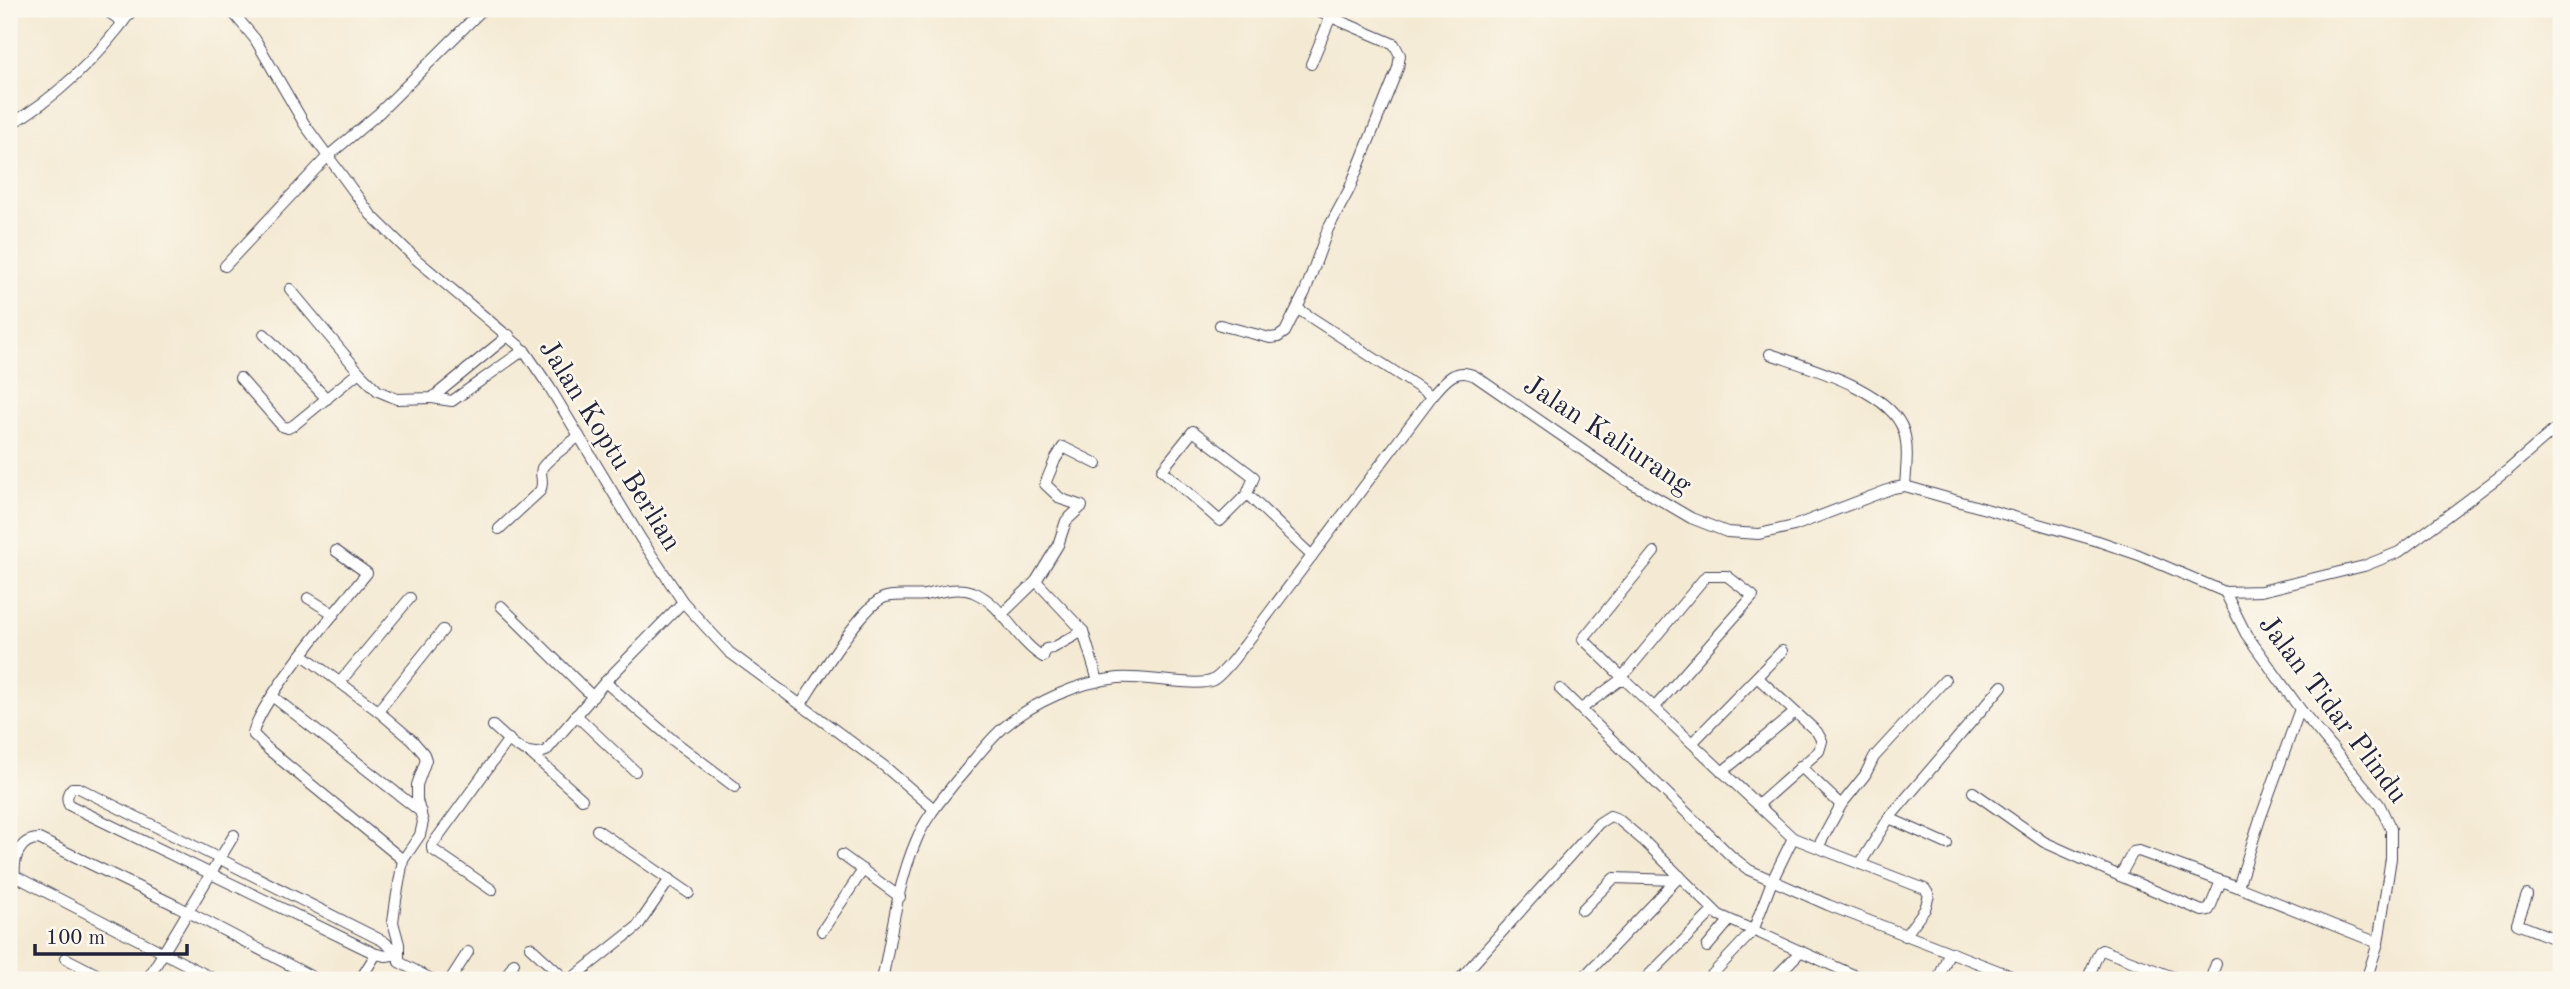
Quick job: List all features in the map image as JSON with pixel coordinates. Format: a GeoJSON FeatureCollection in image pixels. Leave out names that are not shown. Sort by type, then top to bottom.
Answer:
{"type":"FeatureCollection","features":[{"type":"Feature","properties":{"kind":"street"},"geometry":{"type":"LineString","coordinates":[[103,9],[123,23]]}},
{"type":"Feature","properties":{"kind":"street"},"geometry":{"type":"LineString","coordinates":[[9,125],[27,115],[86,68],[133,9]]}},
{"type":"Feature","properties":{"kind":"street","name":"Jalan Koptu Berlian"},"geometry":{"type":"LineString","coordinates":[[230,9],[255,39],[305,125],[371,215],[392,237],[524,350],[550,388],[640,539],[683,602],[729,652],[884,766],[934,809]]}},
{"type":"Feature","properties":{"kind":"street"},"geometry":{"type":"LineString","coordinates":[[225,266],[327,157],[379,113],[483,9]]}},
{"type":"Feature","properties":{"kind":"street"},"geometry":{"type":"LineString","coordinates":[[1220,325],[1276,338],[1285,332],[1298,309],[1328,229],[1349,190],[1401,57],[1394,44],[1333,13],[1312,9]]}},
{"type":"Feature","properties":{"kind":"street"},"geometry":{"type":"LineString","coordinates":[[1311,64],[1333,13]]}},
{"type":"Feature","properties":{"kind":"street"},"geometry":{"type":"LineString","coordinates":[[290,289],[359,372],[378,391],[397,399],[432,398],[452,401],[524,350]]}},
{"type":"Feature","properties":{"kind":"street"},"geometry":{"type":"LineString","coordinates":[[1298,309],[1432,396]]}},
{"type":"Feature","properties":{"kind":"street"},"geometry":{"type":"LineString","coordinates":[[264,334],[327,399]]}},
{"type":"Feature","properties":{"kind":"street"},"geometry":{"type":"LineString","coordinates":[[432,398],[509,335]]}},
{"type":"Feature","properties":{"kind":"street"},"geometry":{"type":"LineString","coordinates":[[1770,354],[1847,382],[1894,414],[1905,434],[1906,486],[2098,541],[2225,592],[2278,588],[2364,566],[2399,552],[2508,470],[2561,424]]}},
{"type":"Feature","properties":{"kind":"street"},"geometry":{"type":"LineString","coordinates":[[240,378],[284,428],[294,425],[359,372]]}},
{"type":"Feature","properties":{"kind":"street","name":"Jalan Kaliurang"},"geometry":{"type":"LineString","coordinates":[[882,980],[915,842],[934,809],[1002,729],[1046,700],[1098,681],[1120,678],[1193,682],[1212,680],[1245,645],[1432,396],[1453,374],[1471,373],[1645,493],[1691,518],[1727,532],[1759,534],[1794,526],[1894,488],[1906,486]]}},
{"type":"Feature","properties":{"kind":"street"},"geometry":{"type":"LineString","coordinates":[[1193,431],[1254,477],[1247,494],[1220,522],[1162,470],[1193,431]]}},
{"type":"Feature","properties":{"kind":"street"},"geometry":{"type":"LineString","coordinates":[[499,529],[540,491],[544,482],[541,473],[544,465],[579,436]]}},
{"type":"Feature","properties":{"kind":"street"},"geometry":{"type":"LineString","coordinates":[[1001,615],[1036,581],[1058,545],[1066,521],[1082,506],[1061,499],[1045,484],[1063,447],[1097,464]]}},
{"type":"Feature","properties":{"kind":"street"},"geometry":{"type":"LineString","coordinates":[[1247,494],[1312,556]]}},
{"type":"Feature","properties":{"kind":"street"},"geometry":{"type":"LineString","coordinates":[[335,551],[367,573],[272,696],[254,727],[254,737],[403,860]]}},
{"type":"Feature","properties":{"kind":"street"},"geometry":{"type":"LineString","coordinates":[[1654,552],[1583,639],[1620,679],[1626,681],[1693,742],[1793,838],[1925,889],[1929,893],[1925,909],[1905,936]]}},
{"type":"Feature","properties":{"kind":"street"},"geometry":{"type":"LineString","coordinates":[[1581,709],[1620,679],[1706,576],[1727,576],[1754,597],[1655,708]]}},
{"type":"Feature","properties":{"kind":"street"},"geometry":{"type":"LineString","coordinates":[[1036,581],[1083,631],[1098,681]]}},
{"type":"Feature","properties":{"kind":"street"},"geometry":{"type":"LineString","coordinates":[[801,704],[849,633],[876,603],[884,598],[967,590],[982,597],[1043,657],[1046,649],[1053,648],[1083,631]]}},
{"type":"Feature","properties":{"kind":"street","name":"Jalan Tidar Plindu"},"geometry":{"type":"LineString","coordinates":[[2225,592],[2246,634],[2300,709],[2379,804],[2391,829],[2391,858],[2378,943],[2366,980]]}},
{"type":"Feature","properties":{"kind":"street"},"geometry":{"type":"LineString","coordinates":[[308,598],[334,614]]}},
{"type":"Feature","properties":{"kind":"street"},"geometry":{"type":"LineString","coordinates":[[340,682],[410,598]]}},
{"type":"Feature","properties":{"kind":"street"},"geometry":{"type":"LineString","coordinates":[[530,753],[541,753],[551,746],[605,682],[683,602]]}},
{"type":"Feature","properties":{"kind":"street"},"geometry":{"type":"LineString","coordinates":[[501,606],[593,697]]}},
{"type":"Feature","properties":{"kind":"street"},"geometry":{"type":"LineString","coordinates":[[378,711],[443,630]]}},
{"type":"Feature","properties":{"kind":"street"},"geometry":{"type":"LineString","coordinates":[[1693,742],[1782,651]]}},
{"type":"Feature","properties":{"kind":"street"},"geometry":{"type":"LineString","coordinates":[[303,655],[378,711],[424,754],[426,760],[417,792],[423,822],[420,835],[403,860],[393,922],[399,944],[400,962],[433,980]]}},
{"type":"Feature","properties":{"kind":"street"},"geometry":{"type":"LineString","coordinates":[[1758,678],[1817,732],[1822,741],[1819,751],[1758,805]]}},
{"type":"Feature","properties":{"kind":"street"},"geometry":{"type":"LineString","coordinates":[[1818,847],[1841,805],[1865,775],[1874,757],[1945,680]]}},
{"type":"Feature","properties":{"kind":"street"},"geometry":{"type":"LineString","coordinates":[[605,682],[674,741],[735,787]]}},
{"type":"Feature","properties":{"kind":"street"},"geometry":{"type":"LineString","coordinates":[[1860,864],[1889,818],[2002,686]]}},
{"type":"Feature","properties":{"kind":"street"},"geometry":{"type":"LineString","coordinates":[[1560,689],[1731,856],[1749,870],[1949,953],[1993,975],[2022,980]]}},
{"type":"Feature","properties":{"kind":"street"},"geometry":{"type":"LineString","coordinates":[[272,696],[421,813]]}},
{"type":"Feature","properties":{"kind":"street"},"geometry":{"type":"LineString","coordinates":[[2238,887],[2300,709]]}},
{"type":"Feature","properties":{"kind":"street"},"geometry":{"type":"LineString","coordinates":[[1722,772],[1794,713]]}},
{"type":"Feature","properties":{"kind":"street"},"geometry":{"type":"LineString","coordinates":[[576,715],[635,771]]}},
{"type":"Feature","properties":{"kind":"street"},"geometry":{"type":"LineString","coordinates":[[493,726],[530,753],[582,799]]}},
{"type":"Feature","properties":{"kind":"street"},"geometry":{"type":"LineString","coordinates":[[492,890],[432,849],[432,845],[509,739]]}},
{"type":"Feature","properties":{"kind":"street"},"geometry":{"type":"LineString","coordinates":[[1800,766],[1841,805]]}},
{"type":"Feature","properties":{"kind":"street"},"geometry":{"type":"LineString","coordinates":[[72,788],[79,788],[383,941],[398,954],[376,954],[69,805],[68,793],[72,788]]}},
{"type":"Feature","properties":{"kind":"street"},"geometry":{"type":"LineString","coordinates":[[1973,792],[2044,842],[2202,911],[2209,910],[2221,881]]}},
{"type":"Feature","properties":{"kind":"street"},"geometry":{"type":"LineString","coordinates":[[1459,980],[1605,818],[1615,817],[1713,911],[1729,921],[1865,980]]}},
{"type":"Feature","properties":{"kind":"street"},"geometry":{"type":"LineString","coordinates":[[1889,818],[1947,844]]}},
{"type":"Feature","properties":{"kind":"street"},"geometry":{"type":"LineString","coordinates":[[597,830],[690,892]]}},
{"type":"Feature","properties":{"kind":"street"},"geometry":{"type":"LineString","coordinates":[[147,980],[234,835]]}},
{"type":"Feature","properties":{"kind":"street"},"geometry":{"type":"LineString","coordinates":[[1707,980],[1753,931],[1772,881],[1793,838]]}},
{"type":"Feature","properties":{"kind":"street"},"geometry":{"type":"LineString","coordinates":[[216,980],[15,876],[17,852],[27,842],[39,839],[187,911],[318,980]]}},
{"type":"Feature","properties":{"kind":"street"},"geometry":{"type":"LineString","coordinates":[[2120,876],[2133,852],[2139,851],[2378,943]]}},
{"type":"Feature","properties":{"kind":"street"},"geometry":{"type":"LineString","coordinates":[[842,855],[900,897]]}},
{"type":"Feature","properties":{"kind":"street"},"geometry":{"type":"LineString","coordinates":[[822,930],[863,870]]}},
{"type":"Feature","properties":{"kind":"street"},"geometry":{"type":"LineString","coordinates":[[1582,910],[1614,878],[1678,878]]}},
{"type":"Feature","properties":{"kind":"street"},"geometry":{"type":"LineString","coordinates":[[1581,980],[1678,878]]}},
{"type":"Feature","properties":{"kind":"street"},"geometry":{"type":"LineString","coordinates":[[530,947],[568,980],[637,927],[670,879]]}},
{"type":"Feature","properties":{"kind":"street"},"geometry":{"type":"LineString","coordinates":[[2527,895],[2517,924],[2561,941]]}},
{"type":"Feature","properties":{"kind":"street"},"geometry":{"type":"LineString","coordinates":[[1644,980],[1713,911]]}},
{"type":"Feature","properties":{"kind":"street"},"geometry":{"type":"LineString","coordinates":[[1707,947],[1729,921]]}},
{"type":"Feature","properties":{"kind":"street"},"geometry":{"type":"LineString","coordinates":[[2087,980],[2102,950],[2181,980]]}},
{"type":"Feature","properties":{"kind":"street"},"geometry":{"type":"LineString","coordinates":[[1773,980],[1801,951]]}},
{"type":"Feature","properties":{"kind":"street"},"geometry":{"type":"LineString","coordinates":[[450,980],[468,952]]}},
{"type":"Feature","properties":{"kind":"street"},"geometry":{"type":"LineString","coordinates":[[1938,980],[1949,953]]}},
{"type":"Feature","properties":{"kind":"street"},"geometry":{"type":"LineString","coordinates":[[360,980],[376,954]]}},
{"type":"Feature","properties":{"kind":"street"},"geometry":{"type":"LineString","coordinates":[[65,958],[108,980]]}},
{"type":"Feature","properties":{"kind":"street"},"geometry":{"type":"LineString","coordinates":[[504,980],[513,963]]}},
{"type":"Feature","properties":{"kind":"street"},"geometry":{"type":"LineString","coordinates":[[2210,980],[2216,964]]}}]}
